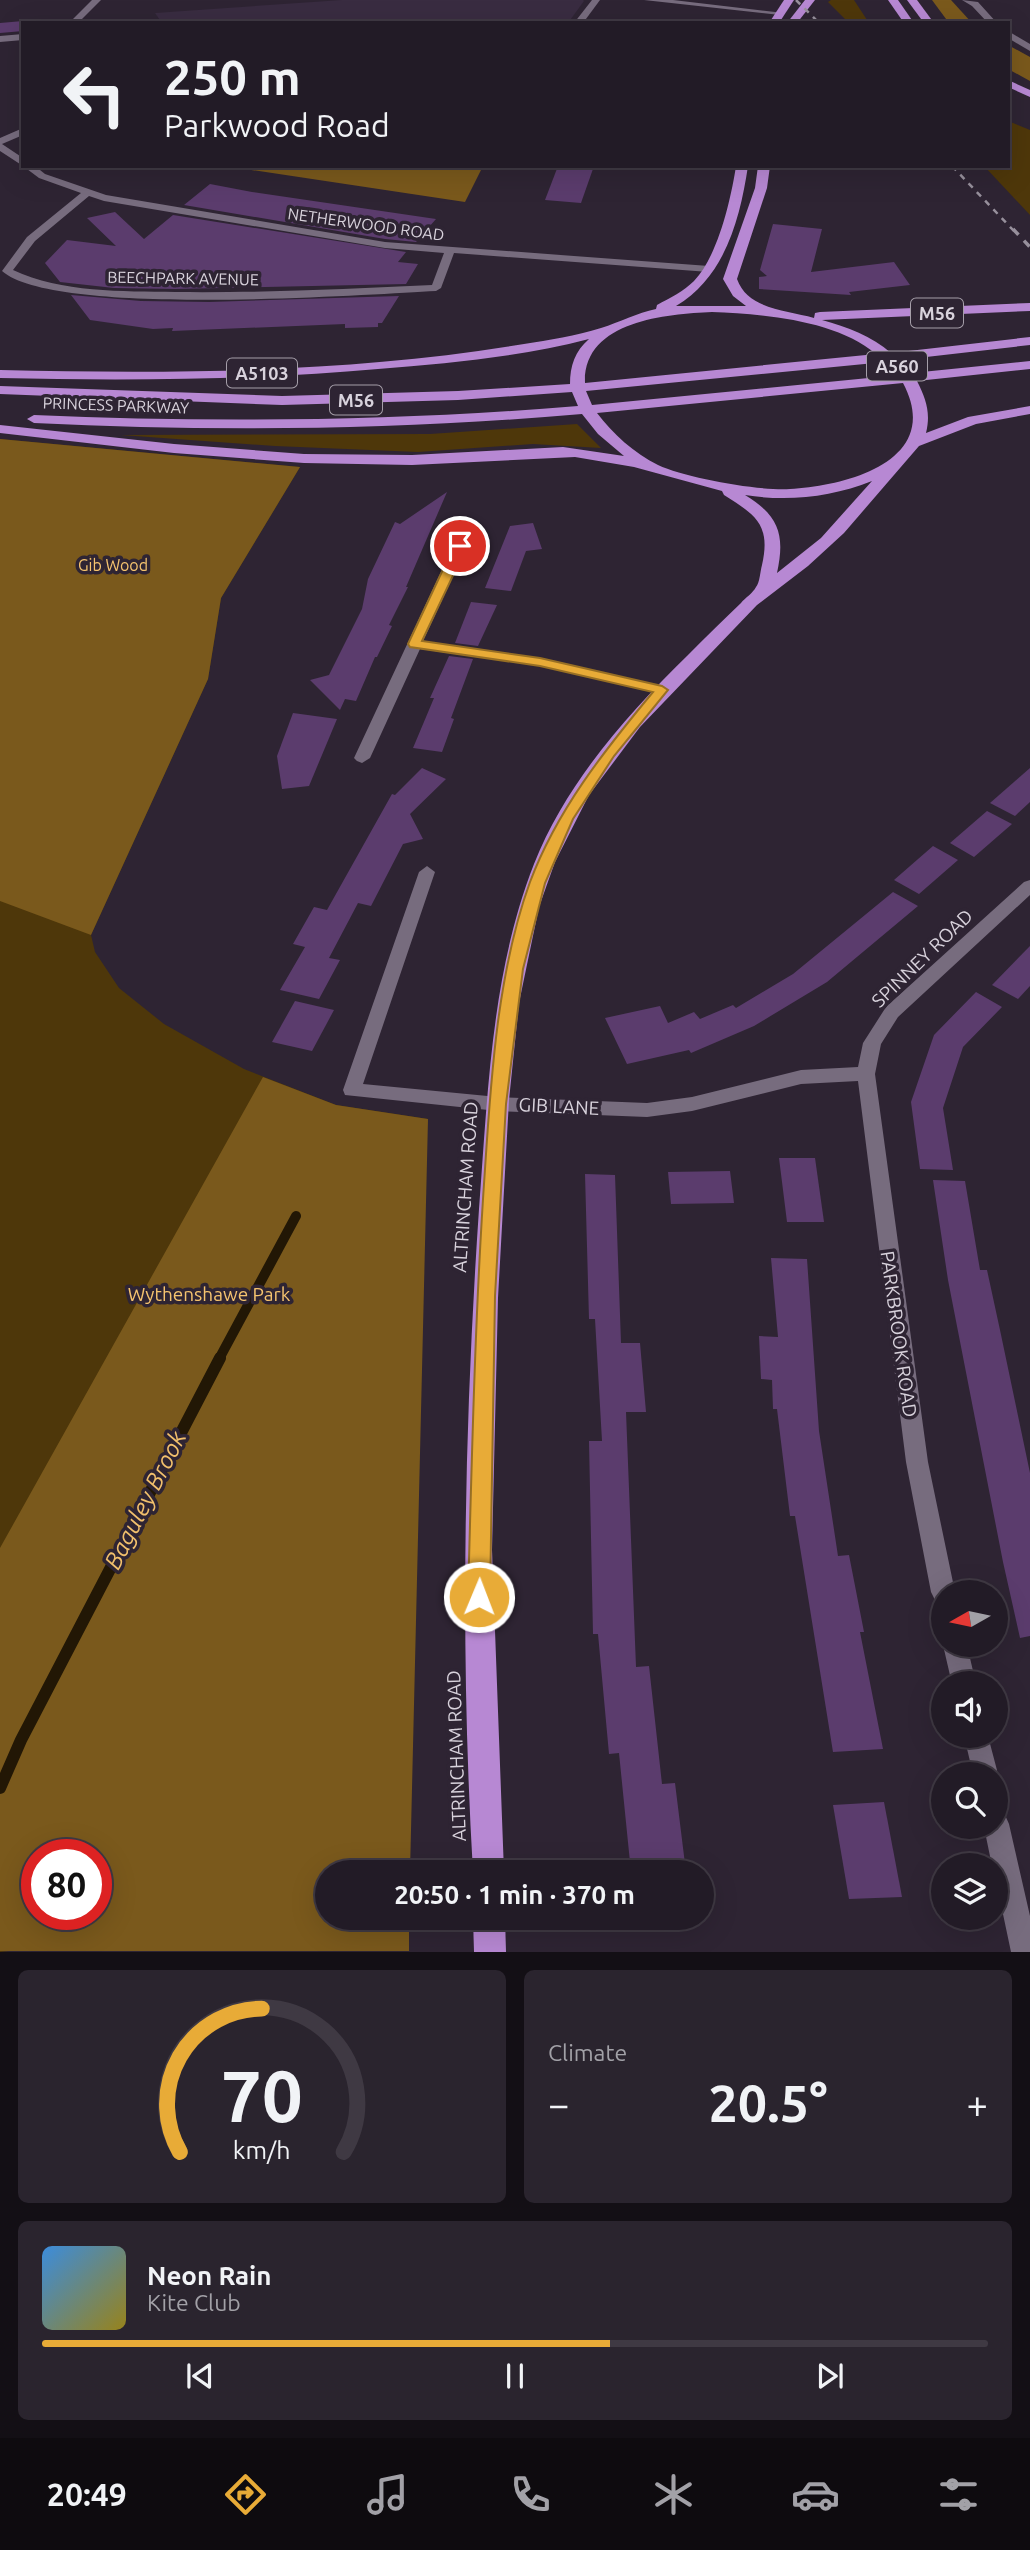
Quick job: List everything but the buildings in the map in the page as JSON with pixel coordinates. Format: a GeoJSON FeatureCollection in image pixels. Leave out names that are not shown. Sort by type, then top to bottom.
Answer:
{"type":"FeatureCollection","features":[{"type":"Feature","properties":{"kind":"highway"},"geometry":{"type":"LineString","coordinates":[[793,21],[810,0]]}},
{"type":"Feature","properties":{"kind":"highway"},"geometry":{"type":"LineString","coordinates":[[893,0],[908,21]]}},
{"type":"Feature","properties":{"kind":"highway"},"geometry":{"type":"LineString","coordinates":[[912,0],[928,21]]}},
{"type":"Feature","properties":{"kind":"highway"},"geometry":{"type":"LineString","coordinates":[[1010,84],[1030,94]]}},
{"type":"Feature","properties":{"kind":"highway"},"geometry":{"type":"LineString","coordinates":[[1010,97],[1030,107]]}},
{"type":"Feature","properties":{"kind":"highway","name":"A560"},"geometry":{"type":"LineString","coordinates":[[742,168],[732,211],[709,269],[698,284],[654,313],[611,330],[593,342],[576,372],[576,389],[586,411],[598,427],[622,449],[652,467],[724,489],[742,499],[764,518],[774,533],[774,554],[764,590]]}},
{"type":"Feature","properties":{"kind":"highway","name":"A560"},"geometry":{"type":"LineString","coordinates":[[764,168],[761,188],[730,279],[732,287],[741,296],[771,313]]}},
{"type":"Feature","properties":{"kind":"highway","name":"A560"},"geometry":{"type":"LineString","coordinates":[[654,313],[703,307],[771,313],[793,316],[844,331],[872,346],[897,366],[912,384],[920,402],[921,423],[909,450],[891,466],[862,480],[820,491],[786,494],[724,489]]}},
{"type":"Feature","properties":{"kind":"highway","name":"M56"},"geometry":{"type":"LineString","coordinates":[[793,316],[1030,307]]}},
{"type":"Feature","properties":{"kind":"highway","name":"A5103"},"geometry":{"type":"LineString","coordinates":[[0,374],[228,374],[346,368],[544,347],[611,330]]}},
{"type":"Feature","properties":{"kind":"highway","name":"PRINCESS PARKWAY"},"geometry":{"type":"LineString","coordinates":[[0,390],[169,398],[374,400],[611,385],[917,355],[1030,341]]}},
{"type":"Feature","properties":{"kind":"highway","name":"PRINCESS PARKWAY"},"geometry":{"type":"LineString","coordinates":[[0,417],[113,425],[232,426],[433,421],[620,408],[1030,365]]}},
{"type":"Feature","properties":{"kind":"highway"},"geometry":{"type":"LineString","coordinates":[[914,443],[973,420],[1030,410]]}},
{"type":"Feature","properties":{"kind":"highway"},"geometry":{"type":"LineString","coordinates":[[0,429],[156,446],[345,460],[427,460],[558,451],[600,456],[652,467]]}},
{"type":"Feature","properties":{"kind":"highway","name":"ALTRINCHAM ROAD"},"geometry":{"type":"LineString","coordinates":[[488,1860],[479,1597],[485,1296],[498,1104],[515,969],[537,883],[566,819],[609,753],[662,690],[764,590],[803,562],[833,533],[870,495],[891,466]]}},
{"type":"Feature","properties":{"kind":"highway"},"geometry":{"type":"LineString","coordinates":[[489,1930],[490,1951]]}},
{"type":"Feature","properties":{"kind":"street"},"geometry":{"type":"LineString","coordinates":[[75,21],[97,0]]}},
{"type":"Feature","properties":{"kind":"street"},"geometry":{"type":"LineString","coordinates":[[580,21],[596,0]]}},
{"type":"Feature","properties":{"kind":"street"},"geometry":{"type":"LineString","coordinates":[[648,0],[781,11]]}},
{"type":"Feature","properties":{"kind":"street"},"geometry":{"type":"LineString","coordinates":[[972,1],[991,21]]}},
{"type":"Feature","properties":{"kind":"street"},"geometry":{"type":"LineString","coordinates":[[1010,35],[1030,48]]}},
{"type":"Feature","properties":{"kind":"street"},"geometry":{"type":"LineString","coordinates":[[0,39],[21,37]]}},
{"type":"Feature","properties":{"kind":"street"},"geometry":{"type":"LineString","coordinates":[[21,132],[0,144],[21,161]]}},
{"type":"Feature","properties":{"kind":"street","name":"NETHERWOOD ROAD"},"geometry":{"type":"LineString","coordinates":[[31,168],[42,176],[87,193],[143,206],[371,243],[709,269]]}},
{"type":"Feature","properties":{"kind":"street","name":"BEECHPARK AVENUE"},"geometry":{"type":"LineString","coordinates":[[87,193],[60,213],[12,259],[7,271],[13,278],[29,284],[87,291],[220,297],[436,288],[450,251]]}},
{"type":"Feature","properties":{"kind":"street"},"geometry":{"type":"LineString","coordinates":[[362,758],[460,546]]}},
{"type":"Feature","properties":{"kind":"street"},"geometry":{"type":"LineString","coordinates":[[414,644],[540,662],[662,690]]}},
{"type":"Feature","properties":{"kind":"street","name":"GIB LANE"},"geometry":{"type":"LineString","coordinates":[[427,872],[352,1090],[498,1104],[647,1110],[692,1104],[801,1077],[866,1074]]}},
{"type":"Feature","properties":{"kind":"street","name":"SPINNEY ROAD"},"geometry":{"type":"LineString","coordinates":[[866,1074],[872,1043],[892,1012],[1030,886]]}},
{"type":"Feature","properties":{"kind":"street","name":"PARKBROOK ROAD"},"geometry":{"type":"LineString","coordinates":[[866,1074],[917,1462],[941,1580]]}},
{"type":"Feature","properties":{"kind":"street"},"geometry":{"type":"LineString","coordinates":[[999,1839],[1025,1951]]}},
{"type":"Feature","properties":{"kind":"shaded area"},"geometry":{"type":"Polygon","coordinates":[[[342,0],[584,1],[569,21],[161,21],[155,13],[342,0]]]}},
{"type":"Feature","properties":{"kind":"green space"},"geometry":{"type":"Polygon","coordinates":[[[854,0],[868,21],[847,21],[828,2],[854,0]]]}},
{"type":"Feature","properties":{"kind":"green space"},"geometry":{"type":"Polygon","coordinates":[[[932,0],[951,0],[970,21],[948,21],[932,0]]]}},
{"type":"Feature","properties":{"kind":"green space"},"geometry":{"type":"Polygon","coordinates":[[[1010,46],[1030,57],[1030,81],[1010,70],[1010,46]]]}},
{"type":"Feature","properties":{"kind":"green space"},"geometry":{"type":"Polygon","coordinates":[[[1010,122],[1030,130],[1030,215],[986,168],[1010,168],[1010,122]]]}},
{"type":"Feature","properties":{"kind":"green space"},"geometry":{"type":"Polygon","coordinates":[[[238,168],[482,168],[465,202],[238,168]]]}},
{"type":"Feature","properties":{"kind":"green space"},"geometry":{"type":"Polygon","coordinates":[[[577,424],[601,448],[533,444],[418,452],[275,446],[121,435],[430,434],[577,424]]]}},
{"type":"Feature","properties":{"kind":"green space","name":"Wythenshawe Park"},"geometry":{"type":"Polygon","coordinates":[[[0,439],[300,467],[221,598],[208,679],[91,935],[95,952],[119,988],[164,1024],[244,1069],[336,1105],[428,1119],[329,1860],[315,1860],[315,1919],[0,1952],[0,439]]]}},
{"type":"Feature","properties":{"kind":"green space","name":"Gib Wood"},"geometry":{"type":"Polygon","coordinates":[[[0,439],[300,467],[221,598],[208,679],[91,935],[0,901],[0,439]]]}},
{"type":"Feature","properties":{"kind":"green space"},"geometry":{"type":"Polygon","coordinates":[[[263,1077],[336,1105],[428,1119],[410,1860],[315,1860],[315,1930],[409,1930],[409,1951],[0,1951],[0,1548],[263,1077]]]}},
{"type":"Feature","properties":{"kind":"waterway","name":"Baguley Brook"},"geometry":{"type":"LineString","coordinates":[[219,1359],[296,1216]]}},
{"type":"Feature","properties":{"kind":"waterway","name":"Baguley Brook"},"geometry":{"type":"LineString","coordinates":[[0,1788],[21,1740],[220,1358]]}},
{"type":"Feature","properties":{"kind":"railway"},"geometry":{"type":"LineString","coordinates":[[796,0],[817,21]]}},
{"type":"Feature","properties":{"kind":"railway"},"geometry":{"type":"LineString","coordinates":[[954,168],[1014,231]]}},
{"type":"Feature","properties":{"kind":"railway"},"geometry":{"type":"LineString","coordinates":[[1013,229],[1030,247]]}},
{"type":"Feature","properties":{"kind":"route"},"geometry":{"type":"LineString","coordinates":[[460,546],[414,644],[540,662],[662,690],[609,753],[566,819],[537,883],[515,969],[506,1020],[498,1104],[485,1296],[479,1597]]}}]}
